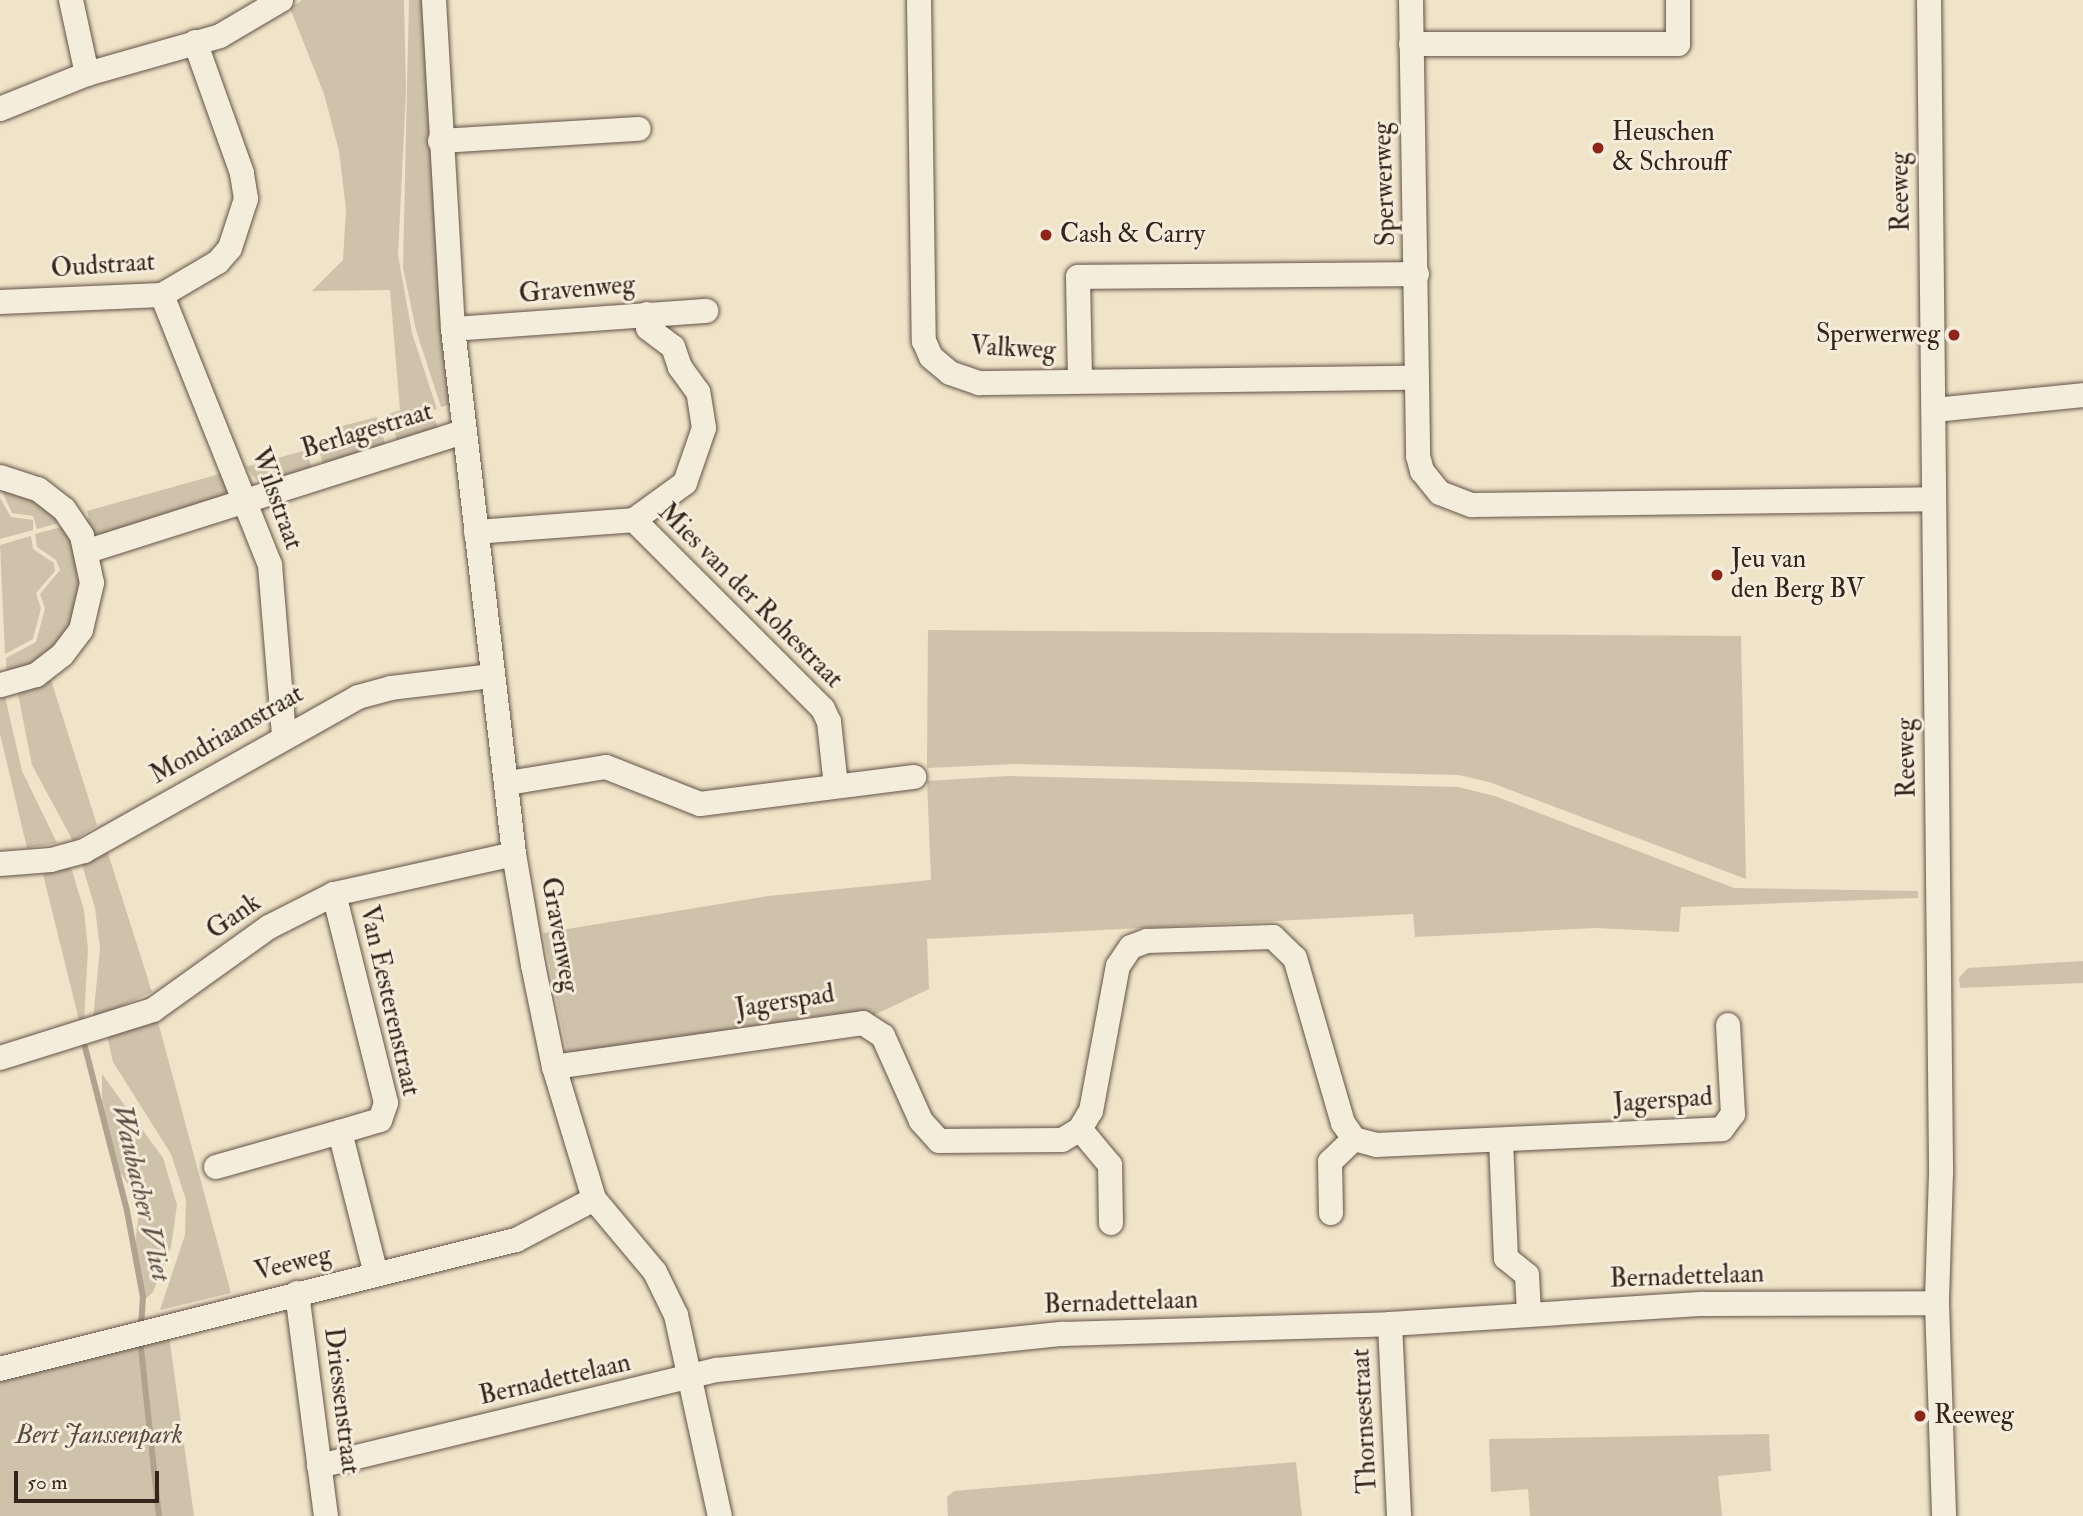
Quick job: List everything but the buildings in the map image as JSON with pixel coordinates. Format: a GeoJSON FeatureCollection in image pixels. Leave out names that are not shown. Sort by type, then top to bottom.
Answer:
{"type":"FeatureCollection","features":[{"type":"Feature","properties":{"kind":"street"},"geometry":{"type":"LineString","coordinates":[[71,0],[87,74]]}},
{"type":"Feature","properties":{"kind":"street"},"geometry":{"type":"LineString","coordinates":[[0,109],[87,74],[220,36],[250,10],[281,0]]}},
{"type":"Feature","properties":{"kind":"street","name":"Gravenweg"},"geometry":{"type":"LineString","coordinates":[[434,0],[440,141],[463,432],[492,676],[508,783],[514,854],[554,1067],[594,1199],[664,1285],[693,1377],[720,1516]]}},
{"type":"Feature","properties":{"kind":"street","name":"Valkweg"},"geometry":{"type":"LineString","coordinates":[[919,0],[927,349],[950,373],[979,383],[1416,378]]}},
{"type":"Feature","properties":{"kind":"street","name":"Sperwerweg"},"geometry":{"type":"LineString","coordinates":[[1411,0],[1417,274],[1416,378],[1422,471],[1453,501],[1934,499]]}},
{"type":"Feature","properties":{"kind":"street"},"geometry":{"type":"LineString","coordinates":[[1411,44],[1678,44],[1678,0]]}},
{"type":"Feature","properties":{"kind":"street","name":"Reeweg"},"geometry":{"type":"LineString","coordinates":[[1928,0],[1941,1173],[1937,1303],[1944,1516]]}},
{"type":"Feature","properties":{"kind":"street","name":"Oudstraat"},"geometry":{"type":"LineString","coordinates":[[0,302],[162,295],[218,262],[241,224],[246,199],[242,173],[195,42]]}},
{"type":"Feature","properties":{"kind":"street"},"geometry":{"type":"LineString","coordinates":[[440,141],[639,128]]}},
{"type":"Feature","properties":{"kind":"street"},"geometry":{"type":"LineString","coordinates":[[1080,381],[1078,277],[1417,274]]}},
{"type":"Feature","properties":{"kind":"street","name":"Wilsstraat"},"geometry":{"type":"LineString","coordinates":[[162,295],[247,500],[270,565],[276,599],[284,736]]}},
{"type":"Feature","properties":{"kind":"street","name":"Gravenweg"},"geometry":{"type":"LineString","coordinates":[[453,330],[706,311]]}},
{"type":"Feature","properties":{"kind":"street"},"geometry":{"type":"LineString","coordinates":[[634,520],[685,483],[704,428],[698,392],[680,367],[673,347],[648,328],[647,314]]}},
{"type":"Feature","properties":{"kind":"street"},"geometry":{"type":"LineString","coordinates":[[1934,410],[2083,395]]}},
{"type":"Feature","properties":{"kind":"street","name":"Berlagestraat"},"geometry":{"type":"LineString","coordinates":[[88,551],[463,432]]}},
{"type":"Feature","properties":{"kind":"street"},"geometry":{"type":"LineString","coordinates":[[0,477],[23,482],[52,498],[74,522],[88,551],[91,599],[72,643],[36,674],[0,685]]}},
{"type":"Feature","properties":{"kind":"street","name":"Mies van der Rohestraat"},"geometry":{"type":"LineString","coordinates":[[476,532],[634,520],[823,709],[829,722],[836,786]]}},
{"type":"Feature","properties":{"kind":"street","name":"Mondriaanstraat"},"geometry":{"type":"LineString","coordinates":[[0,864],[51,860],[83,851],[284,736],[358,697],[391,688],[492,676]]}},
{"type":"Feature","properties":{"kind":"street"},"geometry":{"type":"LineString","coordinates":[[508,783],[606,767],[700,804],[914,777]]}},
{"type":"Feature","properties":{"kind":"street","name":"Gank"},"geometry":{"type":"LineString","coordinates":[[0,1058],[153,1010],[269,927],[334,894],[514,854]]}},
{"type":"Feature","properties":{"kind":"street","name":"Van Eesterenstraat"},"geometry":{"type":"LineString","coordinates":[[216,1167],[380,1120],[386,1103],[334,894]]}},
{"type":"Feature","properties":{"kind":"street"},"geometry":{"type":"LineString","coordinates":[[1111,1223],[1110,1166],[1080,1129],[1091,1111],[1118,966],[1131,947],[1147,941],[1262,936],[1280,941],[1295,958],[1343,1123],[1354,1139],[1330,1162],[1331,1213]]}},
{"type":"Feature","properties":{"kind":"street","name":"Jagerspad"},"geometry":{"type":"LineString","coordinates":[[554,1067],[856,1022],[883,1037],[921,1121],[940,1141],[1062,1139],[1080,1129]]}},
{"type":"Feature","properties":{"kind":"street","name":"Jagerspad"},"geometry":{"type":"LineString","coordinates":[[1354,1139],[1376,1145],[1722,1129],[1730,1125],[1732,1114],[1728,1025]]}},
{"type":"Feature","properties":{"kind":"street"},"geometry":{"type":"LineString","coordinates":[[340,1132],[376,1274]]}},
{"type":"Feature","properties":{"kind":"street"},"geometry":{"type":"LineString","coordinates":[[1501,1140],[1506,1258],[1527,1275],[1529,1314]]}},
{"type":"Feature","properties":{"kind":"street","name":"Veeweg"},"geometry":{"type":"LineString","coordinates":[[0,1369],[516,1240],[594,1199]]}},
{"type":"Feature","properties":{"kind":"street","name":"Driessenstraat"},"geometry":{"type":"LineString","coordinates":[[298,1293],[326,1516]]}},
{"type":"Feature","properties":{"kind":"street","name":"Bernadettelaan"},"geometry":{"type":"LineString","coordinates":[[319,1466],[717,1370],[1062,1334],[1390,1324],[1703,1304],[1937,1303]]}},
{"type":"Feature","properties":{"kind":"street","name":"Thornsestraat"},"geometry":{"type":"LineString","coordinates":[[1390,1324],[1399,1516]]}},
{"type":"Feature","properties":{"kind":"green space"},"geometry":{"type":"Polygon","coordinates":[[[302,0],[404,0],[406,91],[398,255],[412,333],[437,409],[391,421],[389,414],[400,410],[390,290],[312,291],[343,260],[346,209],[339,151],[324,94],[290,8],[302,0]]]}},
{"type":"Feature","properties":{"kind":"green space"},"geometry":{"type":"Polygon","coordinates":[[[409,0],[425,0],[452,404],[441,407],[416,330],[403,268],[409,0]]]}},
{"type":"Feature","properties":{"kind":"green space"},"geometry":{"type":"Polygon","coordinates":[[[433,415],[438,428],[397,441],[393,426],[433,415]]]}},
{"type":"Feature","properties":{"kind":"green space"},"geometry":{"type":"Polygon","coordinates":[[[377,417],[379,425],[343,435],[342,426],[377,417]]]}},
{"type":"Feature","properties":{"kind":"green space"},"geometry":{"type":"Polygon","coordinates":[[[381,429],[385,444],[323,464],[318,447],[381,429]]]}},
{"type":"Feature","properties":{"kind":"green space"},"geometry":{"type":"Polygon","coordinates":[[[306,450],[312,468],[260,484],[246,467],[306,450]]]}},
{"type":"Feature","properties":{"kind":"green space"},"geometry":{"type":"Polygon","coordinates":[[[223,473],[227,491],[222,497],[103,535],[94,533],[86,520],[89,518],[87,511],[223,473]]]}},
{"type":"Feature","properties":{"kind":"green space"},"geometry":{"type":"Polygon","coordinates":[[[0,487],[31,496],[62,522],[37,529],[33,516],[12,513],[0,487]]]}},
{"type":"Feature","properties":{"kind":"green space"},"geometry":{"type":"Polygon","coordinates":[[[0,498],[11,517],[33,520],[33,530],[0,539],[0,498]]]}},
{"type":"Feature","properties":{"kind":"green space"},"geometry":{"type":"Polygon","coordinates":[[[65,526],[82,566],[73,624],[45,658],[7,676],[6,658],[36,642],[45,608],[40,594],[60,570],[56,560],[37,547],[35,534],[65,526]]]}},
{"type":"Feature","properties":{"kind":"green space"},"geometry":{"type":"Polygon","coordinates":[[[31,536],[33,549],[54,563],[55,571],[36,593],[41,608],[33,639],[5,654],[0,545],[31,536]]]}},
{"type":"Feature","properties":{"kind":"green space"},"geometry":{"type":"Polygon","coordinates":[[[928,630],[1741,636],[1746,879],[1489,782],[1459,775],[1014,764],[927,768],[928,630]]]}},
{"type":"Feature","properties":{"kind":"green space"},"geometry":{"type":"Polygon","coordinates":[[[51,680],[97,825],[73,841],[32,765],[17,689],[51,680]]]}},
{"type":"Feature","properties":{"kind":"green space"},"geometry":{"type":"Polygon","coordinates":[[[0,692],[4,692],[22,771],[57,843],[27,848],[0,734],[0,692]]]}},
{"type":"Feature","properties":{"kind":"green space"},"geometry":{"type":"Polygon","coordinates":[[[1008,776],[1458,787],[1495,796],[1734,888],[1918,891],[1918,898],[1681,907],[1679,932],[1596,928],[1415,937],[1413,914],[927,939],[929,989],[870,1017],[832,1014],[586,1053],[567,1051],[543,933],[768,896],[931,880],[927,781],[1008,776]]]}},
{"type":"Feature","properties":{"kind":"green space"},"geometry":{"type":"Polygon","coordinates":[[[106,847],[152,992],[93,1019],[100,949],[95,908],[81,861],[106,847]]]}},
{"type":"Feature","properties":{"kind":"green space"},"geometry":{"type":"Polygon","coordinates":[[[70,864],[84,910],[88,949],[84,1020],[79,1020],[43,874],[70,864]]]}},
{"type":"Feature","properties":{"kind":"green space"},"geometry":{"type":"Polygon","coordinates":[[[2083,961],[2083,983],[1960,988],[1959,978],[1968,968],[2083,961]]]}},
{"type":"Feature","properties":{"kind":"green space"},"geometry":{"type":"Polygon","coordinates":[[[157,1018],[231,1293],[160,1310],[185,1235],[186,1200],[171,1154],[113,1062],[107,1035],[157,1018]]]}},
{"type":"Feature","properties":{"kind":"green space"},"geometry":{"type":"Polygon","coordinates":[[[102,1074],[163,1158],[177,1205],[171,1247],[153,1292],[144,1300],[134,1252],[140,1203],[118,1169],[102,1107],[102,1074]]]}},
{"type":"Feature","properties":{"kind":"green space","name":"Bert Janssenpark"},"geometry":{"type":"Polygon","coordinates":[[[169,1336],[194,1516],[0,1516],[0,1378],[169,1336]]]}},
{"type":"Feature","properties":{"kind":"green space"},"geometry":{"type":"Polygon","coordinates":[[[1769,1434],[1771,1471],[1718,1476],[1722,1516],[1530,1516],[1528,1489],[1491,1492],[1489,1439],[1769,1434]]]}},
{"type":"Feature","properties":{"kind":"green space"},"geometry":{"type":"Polygon","coordinates":[[[1296,1462],[1302,1516],[948,1516],[947,1497],[954,1491],[1296,1462]]]}},
{"type":"Feature","properties":{"kind":"waterway","name":"Waubacher Vliet"},"geometry":{"type":"LineString","coordinates":[[85,1047],[127,1211],[143,1297],[141,1329]]}},
{"type":"Feature","properties":{"kind":"waterway","name":"Waubacher Vliet"},"geometry":{"type":"LineString","coordinates":[[140,1339],[159,1516]]}},
{"type":"Feature","properties":{"kind":"place","name":"Heuschen & Schrouff"},"geometry":{"type":"Point","coordinates":[1598,148]}},
{"type":"Feature","properties":{"kind":"place","name":"Cash & Carry"},"geometry":{"type":"Point","coordinates":[1046,235]}},
{"type":"Feature","properties":{"kind":"place","name":"Sperwerweg"},"geometry":{"type":"Point","coordinates":[1954,335]}},
{"type":"Feature","properties":{"kind":"place","name":"Jeu van den Berg BV"},"geometry":{"type":"Point","coordinates":[1717,575]}},
{"type":"Feature","properties":{"kind":"place","name":"Reeweg"},"geometry":{"type":"Point","coordinates":[1920,1416]}}]}
